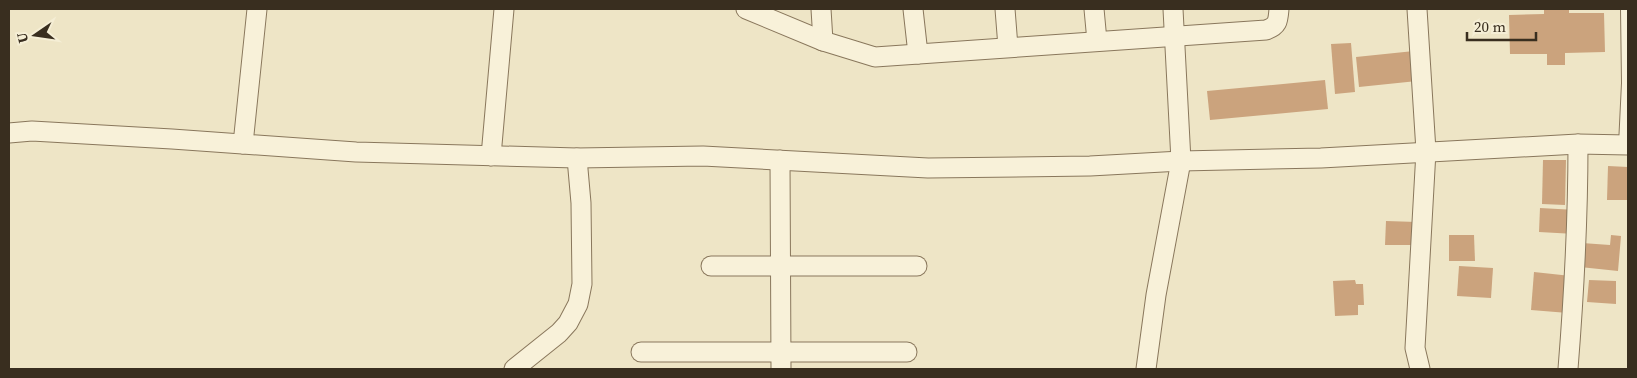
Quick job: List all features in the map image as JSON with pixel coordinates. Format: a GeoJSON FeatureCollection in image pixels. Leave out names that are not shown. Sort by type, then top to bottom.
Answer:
{"type":"FeatureCollection","features":[{"type":"Feature","properties":{"kind":"street"},"geometry":{"type":"LineString","coordinates":[[243,144],[257,9]]}},
{"type":"Feature","properties":{"kind":"street"},"geometry":{"type":"LineString","coordinates":[[491,156],[504,9]]}},
{"type":"Feature","properties":{"kind":"street"},"geometry":{"type":"LineString","coordinates":[[746,9],[823,41],[875,57],[1266,30],[1273,28],[1278,20],[1279,9]]}},
{"type":"Feature","properties":{"kind":"street"},"geometry":{"type":"LineString","coordinates":[[821,9],[823,41]]}},
{"type":"Feature","properties":{"kind":"street"},"geometry":{"type":"LineString","coordinates":[[914,9],[918,54]]}},
{"type":"Feature","properties":{"kind":"street"},"geometry":{"type":"LineString","coordinates":[[1005,9],[1008,48]]}},
{"type":"Feature","properties":{"kind":"street"},"geometry":{"type":"LineString","coordinates":[[1094,9],[1097,41]]}},
{"type":"Feature","properties":{"kind":"street"},"geometry":{"type":"LineString","coordinates":[[1146,369],[1156,295],[1181,161],[1173,9]]}},
{"type":"Feature","properties":{"kind":"street"},"geometry":{"type":"LineString","coordinates":[[1417,9],[1426,151],[1416,348],[1420,369]]}},
{"type":"Feature","properties":{"kind":"street"},"geometry":{"type":"LineString","coordinates":[[9,132],[172,139],[356,152],[577,158],[703,156],[928,168],[1090,166],[1181,161],[1321,158],[1578,144],[1626,145]]}},
{"type":"Feature","properties":{"kind":"street"},"geometry":{"type":"LineString","coordinates":[[1568,369],[1576,264],[1578,144]]}},
{"type":"Feature","properties":{"kind":"street"},"geometry":{"type":"LineString","coordinates":[[514,369],[559,333],[568,323],[578,304],[582,284],[581,203],[577,158]]}},
{"type":"Feature","properties":{"kind":"street"},"geometry":{"type":"LineString","coordinates":[[780,160],[781,360]]}},
{"type":"Feature","properties":{"kind":"street"},"geometry":{"type":"LineString","coordinates":[[711,266],[917,266]]}},
{"type":"Feature","properties":{"kind":"street"},"geometry":{"type":"LineString","coordinates":[[641,352],[781,360],[907,352]]}},
{"type":"Feature","properties":{"kind":"lane"},"geometry":{"type":"LineString","coordinates":[[1626,9],[1626,145]]}},
{"type":"Feature","properties":{"kind":"building"},"geometry":{"type":"Polygon","coordinates":[[[1544,9],[1569,9],[1569,13],[1604,13],[1605,52],[1565,53],[1565,65],[1547,65],[1547,54],[1510,54],[1509,15],[1544,14],[1544,9]]]}},
{"type":"Feature","properties":{"kind":"building"},"geometry":{"type":"Polygon","coordinates":[[[1351,43],[1355,92],[1335,94],[1331,44],[1351,43]]]}},
{"type":"Feature","properties":{"kind":"building"},"geometry":{"type":"Polygon","coordinates":[[[1414,51],[1417,81],[1359,87],[1356,57],[1414,51]]]}},
{"type":"Feature","properties":{"kind":"building"},"geometry":{"type":"Polygon","coordinates":[[[1325,80],[1328,109],[1210,120],[1207,91],[1325,80]]]}},
{"type":"Feature","properties":{"kind":"building"},"geometry":{"type":"Polygon","coordinates":[[[1543,160],[1566,160],[1565,205],[1542,204],[1543,160]]]}},
{"type":"Feature","properties":{"kind":"building"},"geometry":{"type":"Polygon","coordinates":[[[1608,166],[1628,167],[1628,200],[1607,200],[1608,166]]]}},
{"type":"Feature","properties":{"kind":"building"},"geometry":{"type":"Polygon","coordinates":[[[1540,208],[1576,210],[1575,234],[1539,232],[1540,208]]]}},
{"type":"Feature","properties":{"kind":"building"},"geometry":{"type":"Polygon","coordinates":[[[1386,221],[1417,222],[1417,245],[1385,245],[1386,221]]]}},
{"type":"Feature","properties":{"kind":"building"},"geometry":{"type":"Polygon","coordinates":[[[1449,235],[1474,235],[1475,261],[1449,261],[1449,235]]]}},
{"type":"Feature","properties":{"kind":"building"},"geometry":{"type":"Polygon","coordinates":[[[1611,235],[1621,236],[1618,271],[1580,267],[1582,243],[1610,245],[1611,235]]]}},
{"type":"Feature","properties":{"kind":"building"},"geometry":{"type":"Polygon","coordinates":[[[1459,266],[1493,268],[1491,298],[1457,296],[1459,266]]]}},
{"type":"Feature","properties":{"kind":"building"},"geometry":{"type":"Polygon","coordinates":[[[1534,272],[1571,276],[1568,313],[1531,310],[1534,272]]]}},
{"type":"Feature","properties":{"kind":"building"},"geometry":{"type":"Polygon","coordinates":[[[1355,280],[1356,284],[1363,284],[1364,305],[1358,305],[1358,315],[1335,316],[1333,281],[1355,280]]]}},
{"type":"Feature","properties":{"kind":"building"},"geometry":{"type":"Polygon","coordinates":[[[1589,280],[1616,281],[1616,304],[1587,302],[1589,280]]]}}]}
